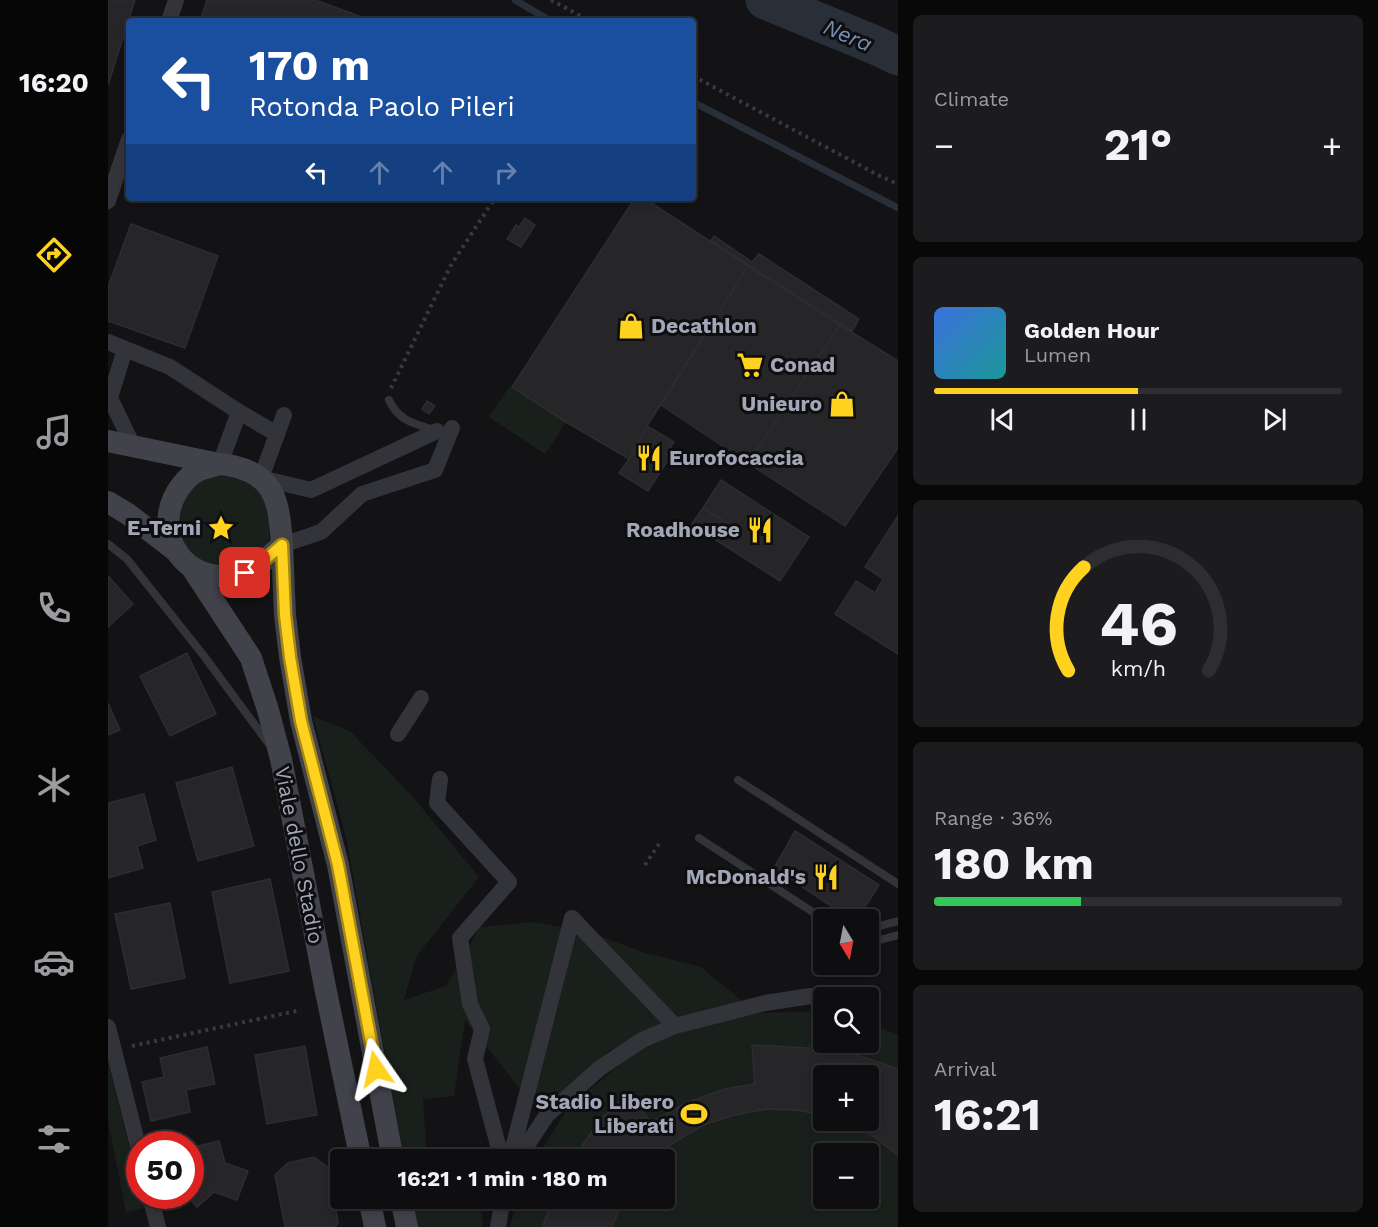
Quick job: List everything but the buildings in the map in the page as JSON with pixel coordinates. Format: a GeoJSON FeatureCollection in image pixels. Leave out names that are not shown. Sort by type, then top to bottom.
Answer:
{"type":"FeatureCollection","features":[{"type":"Feature","properties":{"kind":"main road"},"geometry":{"type":"LineString","coordinates":[[108,441],[220,465],[237,466],[261,478],[275,498],[280,515],[282,545],[260,564],[245,573],[227,577],[209,575],[192,568],[176,551],[168,533],[167,514],[173,495],[185,480],[201,469],[220,465]]}},
{"type":"Feature","properties":{"kind":"main road"},"geometry":{"type":"LineString","coordinates":[[108,502],[128,514],[176,551]]}},
{"type":"Feature","properties":{"kind":"main road","name":"Viale dello Stadio"},"geometry":{"type":"LineString","coordinates":[[282,545],[285,615],[301,721],[338,865],[391,1149]]}},
{"type":"Feature","properties":{"kind":"main road","name":"Viale dello Stadio"},"geometry":{"type":"LineString","coordinates":[[192,568],[251,658],[268,710],[281,759],[359,1149]]}},
{"type":"Feature","properties":{"kind":"main road"},"geometry":{"type":"LineString","coordinates":[[371,1209],[375,1227]]}},
{"type":"Feature","properties":{"kind":"main road"},"geometry":{"type":"LineString","coordinates":[[403,1209],[407,1227]]}},
{"type":"Feature","properties":{"kind":"street"},"geometry":{"type":"LineString","coordinates":[[170,18],[176,0]]}},
{"type":"Feature","properties":{"kind":"street"},"geometry":{"type":"LineString","coordinates":[[108,201],[126,148]]}},
{"type":"Feature","properties":{"kind":"street"},"geometry":{"type":"LineString","coordinates":[[108,342],[170,367],[277,434]]}},
{"type":"Feature","properties":{"kind":"street"},"geometry":{"type":"LineString","coordinates":[[125,349],[109,399],[134,448]]}},
{"type":"Feature","properties":{"kind":"street"},"geometry":{"type":"LineString","coordinates":[[220,465],[239,412]]}},
{"type":"Feature","properties":{"kind":"street"},"geometry":{"type":"LineString","coordinates":[[284,415],[261,478],[312,490],[445,429]]}},
{"type":"Feature","properties":{"kind":"street"},"geometry":{"type":"LineString","coordinates":[[282,545],[321,532],[362,494],[435,470],[445,429]]}},
{"type":"Feature","properties":{"kind":"street"},"geometry":{"type":"LineString","coordinates":[[398,734],[421,698]]}},
{"type":"Feature","properties":{"kind":"street"},"geometry":{"type":"LineString","coordinates":[[440,779],[437,803],[509,882],[460,938],[470,1004],[482,1029],[475,1059],[499,1149]]}},
{"type":"Feature","properties":{"kind":"street"},"geometry":{"type":"LineString","coordinates":[[513,1149],[572,918],[675,1026]]}},
{"type":"Feature","properties":{"kind":"street"},"geometry":{"type":"LineString","coordinates":[[525,1149],[548,1115],[600,1068],[642,1040],[675,1026],[765,1003],[811,996]]}},
{"type":"Feature","properties":{"kind":"street"},"geometry":{"type":"LineString","coordinates":[[108,1027],[134,1131]]}},
{"type":"Feature","properties":{"kind":"street"},"geometry":{"type":"LineString","coordinates":[[153,1209],[158,1227]]}},
{"type":"Feature","properties":{"kind":"street"},"geometry":{"type":"LineString","coordinates":[[498,1227],[501,1209]]}},
{"type":"Feature","properties":{"kind":"lane"},"geometry":{"type":"LineString","coordinates":[[389,400],[394,411],[406,420],[445,429]]}},
{"type":"Feature","properties":{"kind":"lane"},"geometry":{"type":"LineString","coordinates":[[108,544],[127,559],[204,656],[281,759]]}},
{"type":"Feature","properties":{"kind":"lane"},"geometry":{"type":"LineString","coordinates":[[738,780],[898,884]]}},
{"type":"Feature","properties":{"kind":"lane"},"geometry":{"type":"LineString","coordinates":[[699,838],[813,912]]}},
{"type":"Feature","properties":{"kind":"lane"},"geometry":{"type":"LineString","coordinates":[[879,926],[898,921]]}},
{"type":"Feature","properties":{"kind":"lane"},"geometry":{"type":"LineString","coordinates":[[879,940],[898,935]]}},
{"type":"Feature","properties":{"kind":"path"},"geometry":{"type":"LineString","coordinates":[[551,0],[584,18]]}},
{"type":"Feature","properties":{"kind":"path"},"geometry":{"type":"LineString","coordinates":[[696,78],[898,184]]}},
{"type":"Feature","properties":{"kind":"path"},"geometry":{"type":"LineString","coordinates":[[389,400],[389,392],[451,265],[493,201]]}},
{"type":"Feature","properties":{"kind":"path"},"geometry":{"type":"LineString","coordinates":[[645,865],[659,844]]}},
{"type":"Feature","properties":{"kind":"path"},"geometry":{"type":"LineString","coordinates":[[114,1050],[301,1010]]}},
{"type":"Feature","properties":{"kind":"shaded area"},"geometry":{"type":"Polygon","coordinates":[[[510,386],[566,422],[545,454],[489,417],[510,386]]]}},
{"type":"Feature","properties":{"kind":"shaded area"},"geometry":{"type":"Polygon","coordinates":[[[224,476],[239,479],[253,486],[263,497],[271,527],[268,542],[260,555],[217,572],[179,544],[176,512],[194,486],[208,478],[224,476]]]}},
{"type":"Feature","properties":{"kind":"shaded area"},"geometry":{"type":"Polygon","coordinates":[[[313,716],[351,732],[412,796],[479,877],[416,957],[404,1000],[446,986],[480,927],[534,922],[589,932],[642,952],[701,967],[748,1006],[678,1018],[610,1050],[556,1097],[541,1115],[465,1020],[454,1096],[423,1099],[426,1147],[430,1149],[402,1149],[346,837],[313,716]]]}},
{"type":"Feature","properties":{"kind":"shaded area","name":"Stadio Libero Liberati"},"geometry":{"type":"Polygon","coordinates":[[[813,1011],[813,1053],[879,1053],[879,1028],[898,1034],[898,1227],[510,1227],[514,1209],[675,1209],[675,1149],[542,1149],[568,1108],[640,1048],[728,1014],[813,1011]]]}},
{"type":"Feature","properties":{"kind":"shaded area"},"geometry":{"type":"Polygon","coordinates":[[[108,1061],[126,1134],[126,1209],[140,1209],[126,1212],[108,1120],[108,1061]]]}},
{"type":"Feature","properties":{"kind":"shaded area"},"geometry":{"type":"Polygon","coordinates":[[[414,1209],[481,1209],[483,1227],[417,1227],[414,1209]]]}},
{"type":"Feature","properties":{"kind":"waterway"},"geometry":{"type":"LineString","coordinates":[[515,0],[546,18]]}},
{"type":"Feature","properties":{"kind":"waterway","name":"Nera"},"geometry":{"type":"LineString","coordinates":[[765,0],[898,56]]}},
{"type":"Feature","properties":{"kind":"waterway"},"geometry":{"type":"LineString","coordinates":[[696,104],[898,208]]}},
{"type":"Feature","properties":{"kind":"place","name":"Decathlon"},"geometry":{"type":"Point","coordinates":[631,326]}},
{"type":"Feature","properties":{"kind":"place","name":"Conad"},"geometry":{"type":"Point","coordinates":[750,365]}},
{"type":"Feature","properties":{"kind":"place","name":"Unieuro"},"geometry":{"type":"Point","coordinates":[842,404]}},
{"type":"Feature","properties":{"kind":"place","name":"Eurofocaccia"},"geometry":{"type":"Point","coordinates":[649,458]}},
{"type":"Feature","properties":{"kind":"place","name":"E-Terni"},"geometry":{"type":"Point","coordinates":[221,528]}},
{"type":"Feature","properties":{"kind":"place","name":"Roadhouse"},"geometry":{"type":"Point","coordinates":[760,530]}},
{"type":"Feature","properties":{"kind":"place","name":"McDonald's"},"geometry":{"type":"Point","coordinates":[826,877]}},
{"type":"Feature","properties":{"kind":"place","name":"Stadio Libero Liberati"},"geometry":{"type":"Point","coordinates":[694,1114]}},
{"type":"Feature","properties":{"kind":"route"},"geometry":{"type":"LineString","coordinates":[[245,573],[260,564],[282,545],[285,615],[301,721],[338,865],[376,1069]]}}]}
